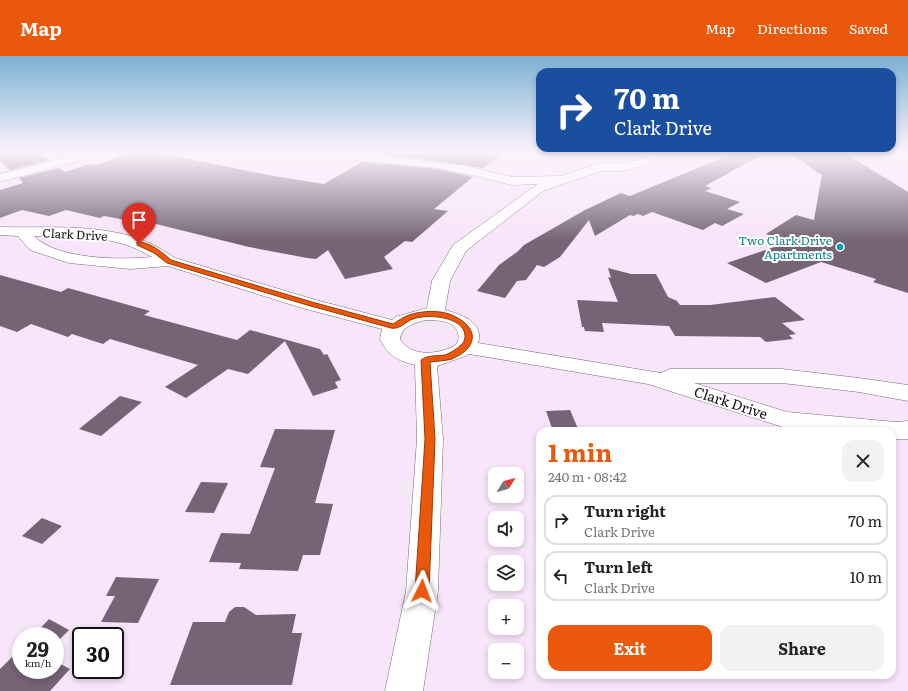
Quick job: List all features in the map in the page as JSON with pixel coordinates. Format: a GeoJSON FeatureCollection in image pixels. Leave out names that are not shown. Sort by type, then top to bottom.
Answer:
{"type":"FeatureCollection","features":[{"type":"Feature","properties":{"kind":"street"},"geometry":{"type":"LineString","coordinates":[[505,214],[512,188],[512,182]]}},
{"type":"Feature","properties":{"kind":"street"},"geometry":{"type":"LineString","coordinates":[[435,314],[441,281],[458,248],[539,188],[558,182]]}},
{"type":"Feature","properties":{"kind":"street","name":"Clark Drive"},"geometry":{"type":"LineString","coordinates":[[0,231],[60,231],[112,235],[139,244],[156,252],[169,261],[309,304],[394,326]]}},
{"type":"Feature","properties":{"kind":"street","name":"Clark Drive"},"geometry":{"type":"LineString","coordinates":[[22,232],[36,247],[75,260],[130,264],[169,261]]}},
{"type":"Feature","properties":{"kind":"street"},"geometry":{"type":"LineString","coordinates":[[435,314],[446,316],[464,325],[468,332],[469,339],[465,347],[449,357],[426,360],[412,358],[393,348],[389,341],[390,333],[394,326],[411,316],[435,314]]}},
{"type":"Feature","properties":{"kind":"street","name":"Clark Drive"},"geometry":{"type":"LineString","coordinates":[[465,347],[651,377],[786,420],[856,427]]}},
{"type":"Feature","properties":{"kind":"street"},"geometry":{"type":"LineString","coordinates":[[404,691],[422,591],[430,439],[426,360]]}},
{"type":"Feature","properties":{"kind":"street","name":"Clark Drive"},"geometry":{"type":"LineString","coordinates":[[651,377],[782,376],[859,385],[908,393]]}},
{"type":"Feature","properties":{"kind":"street","name":"Clark Drive"},"geometry":{"type":"LineString","coordinates":[[896,431],[908,430]]}},
{"type":"Feature","properties":{"kind":"building"},"geometry":{"type":"Polygon","coordinates":[[[22,182],[309,182],[324,184],[328,182],[467,182],[434,209],[448,211],[412,242],[405,241],[384,257],[393,269],[345,279],[328,250],[316,259],[307,258],[249,247],[152,223],[150,225],[104,216],[100,218],[66,210],[49,216],[22,210],[0,218],[0,190],[23,183],[22,182]]]}},
{"type":"Feature","properties":{"kind":"building"},"geometry":{"type":"Polygon","coordinates":[[[665,182],[713,182],[705,186],[712,188],[705,191],[740,202],[727,209],[744,214],[722,226],[715,223],[703,230],[652,212],[643,216],[638,214],[633,216],[630,215],[595,236],[589,220],[560,257],[544,267],[537,265],[526,280],[517,281],[505,298],[477,291],[499,265],[524,245],[585,210],[621,193],[630,196],[665,182]]]}},
{"type":"Feature","properties":{"kind":"building"},"geometry":{"type":"Polygon","coordinates":[[[821,182],[891,182],[908,192],[908,293],[873,282],[876,279],[821,262],[766,283],[727,263],[789,242],[766,234],[796,215],[814,220],[821,182]]]}},
{"type":"Feature","properties":{"kind":"building"},"geometry":{"type":"Polygon","coordinates":[[[608,268],[631,274],[656,274],[668,297],[677,301],[680,305],[710,305],[775,297],[805,320],[782,323],[796,334],[789,335],[793,339],[766,342],[760,337],[675,336],[669,326],[602,323],[604,332],[585,331],[584,327],[582,327],[577,300],[618,302],[608,277],[611,278],[608,268]]]}},
{"type":"Feature","properties":{"kind":"building"},"geometry":{"type":"Polygon","coordinates":[[[0,275],[61,292],[68,288],[150,311],[144,315],[237,340],[250,330],[320,349],[324,355],[327,354],[341,380],[335,382],[338,388],[313,396],[285,341],[248,374],[228,369],[186,398],[165,387],[198,365],[110,339],[103,344],[72,334],[68,337],[31,324],[17,332],[0,326],[0,275]]]}},
{"type":"Feature","properties":{"kind":"building"},"geometry":{"type":"Polygon","coordinates":[[[120,396],[142,402],[101,436],[79,429],[120,396]]]}},
{"type":"Feature","properties":{"kind":"building"},"geometry":{"type":"Polygon","coordinates":[[[570,410],[577,427],[552,427],[546,411],[570,410]]]}},
{"type":"Feature","properties":{"kind":"building"},"geometry":{"type":"Polygon","coordinates":[[[275,429],[335,430],[315,503],[333,504],[320,555],[303,555],[298,571],[239,569],[241,563],[209,562],[221,533],[250,534],[275,468],[260,467],[275,429]]]}},
{"type":"Feature","properties":{"kind":"building"},"geometry":{"type":"Polygon","coordinates":[[[201,482],[228,483],[214,513],[185,512],[201,482]]]}},
{"type":"Feature","properties":{"kind":"building"},"geometry":{"type":"Polygon","coordinates":[[[42,518],[62,526],[42,544],[22,536],[42,518]]]}},
{"type":"Feature","properties":{"kind":"building"},"geometry":{"type":"Polygon","coordinates":[[[116,577],[159,579],[138,623],[101,622],[115,596],[106,596],[116,577]]]}},
{"type":"Feature","properties":{"kind":"building"},"geometry":{"type":"Polygon","coordinates":[[[235,607],[244,607],[256,615],[296,614],[292,633],[302,633],[292,685],[170,685],[193,622],[225,622],[229,612],[235,607]]]}},
{"type":"Feature","properties":{"kind":"building"},"geometry":{"type":"Polygon","coordinates":[[[49,619],[64,627],[41,627],[49,619]]]}},
{"type":"Feature","properties":{"kind":"building"},"geometry":{"type":"Polygon","coordinates":[[[64,627],[69,630],[64,635],[64,627]]]}},
{"type":"Feature","properties":{"kind":"building"},"geometry":{"type":"Polygon","coordinates":[[[12,657],[12,679],[61,679],[50,691],[0,691],[0,669],[12,657]]]}},
{"type":"Feature","properties":{"kind":"building"},"geometry":{"type":"Polygon","coordinates":[[[64,666],[70,669],[64,676],[64,666]]]}},
{"type":"Feature","properties":{"kind":"place","name":"Two Clark Drive Apartments"},"geometry":{"type":"Point","coordinates":[840,247]}},
{"type":"Feature","properties":{"kind":"route"},"geometry":{"type":"LineString","coordinates":[[139,244],[156,252],[169,261],[309,304],[394,326],[411,316],[423,314],[446,316],[464,325],[468,332],[469,339],[465,347],[449,357],[426,360],[430,439],[422,591]]}}]}
